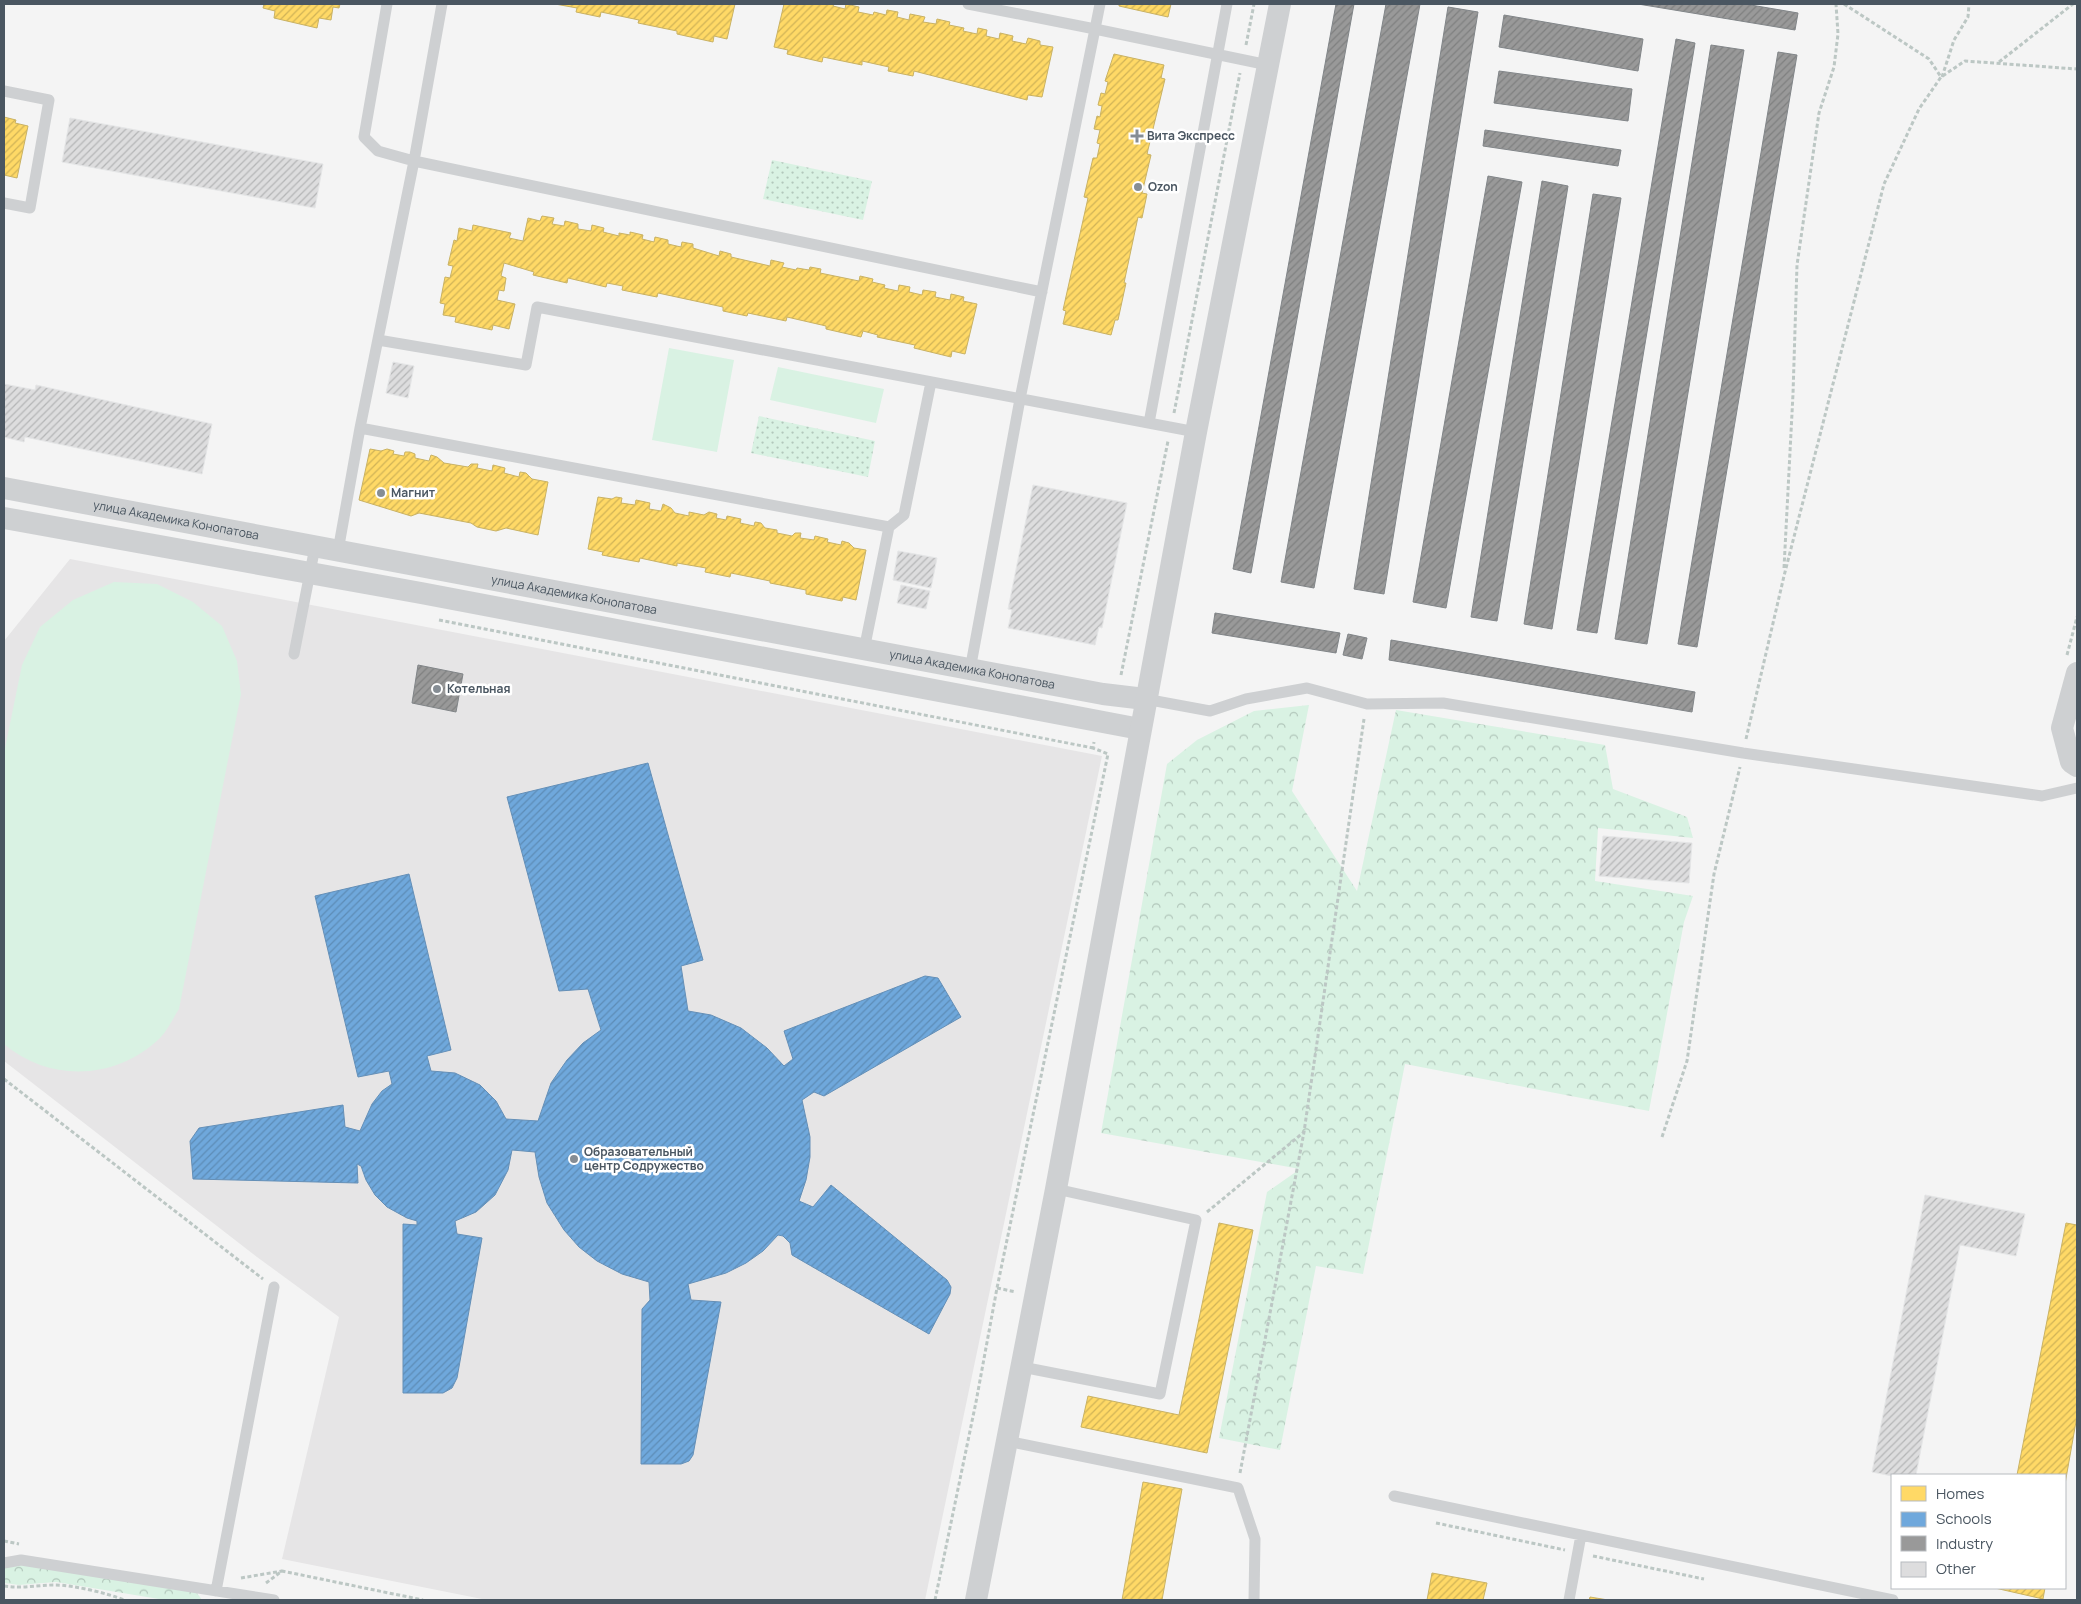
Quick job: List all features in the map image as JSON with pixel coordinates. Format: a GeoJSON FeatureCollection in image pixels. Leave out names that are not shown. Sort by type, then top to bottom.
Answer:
{"type":"FeatureCollection","features":[{"type":"Feature","properties":{"kind":"street"},"geometry":{"type":"LineString","coordinates":[[976,1600],[1056,1189],[1145,699],[1280,4]]}},
{"type":"Feature","properties":{"kind":"street","name":"улица Академика Конопатова"},"geometry":{"type":"LineString","coordinates":[[4,488],[970,670],[1103,694],[1145,699]]}},
{"type":"Feature","properties":{"kind":"street"},"geometry":{"type":"LineString","coordinates":[[4,518],[309,573],[1140,729]]}},
{"type":"Feature","properties":{"kind":"street"},"geometry":{"type":"LineString","coordinates":[[2077,673],[2062,728],[2071,762],[2077,766]]}},
{"type":"Feature","properties":{"kind":"lane"},"geometry":{"type":"LineString","coordinates":[[387,4],[364,137],[378,152],[1042,292]]}},
{"type":"Feature","properties":{"kind":"lane"},"geometry":{"type":"LineString","coordinates":[[338,551],[360,428],[414,161],[442,4]]}},
{"type":"Feature","properties":{"kind":"lane"},"geometry":{"type":"LineString","coordinates":[[968,4],[1268,65]]}},
{"type":"Feature","properties":{"kind":"lane"},"geometry":{"type":"LineString","coordinates":[[970,670],[1020,398],[1100,4]]}},
{"type":"Feature","properties":{"kind":"lane"},"geometry":{"type":"LineString","coordinates":[[1149,423],[1228,4]]}},
{"type":"Feature","properties":{"kind":"lane"},"geometry":{"type":"LineString","coordinates":[[4,91],[49,100],[30,208],[4,203]]}},
{"type":"Feature","properties":{"kind":"lane"},"geometry":{"type":"LineString","coordinates":[[378,340],[526,365],[537,307],[1196,432]]}},
{"type":"Feature","properties":{"kind":"lane"},"geometry":{"type":"LineString","coordinates":[[864,650],[889,527],[904,515],[931,382]]}},
{"type":"Feature","properties":{"kind":"lane"},"geometry":{"type":"LineString","coordinates":[[360,428],[889,527]]}},
{"type":"Feature","properties":{"kind":"lane"},"geometry":{"type":"LineString","coordinates":[[294,654],[315,546]]}},
{"type":"Feature","properties":{"kind":"lane"},"geometry":{"type":"LineString","coordinates":[[1145,699],[1210,711],[1246,700],[1307,688],[1367,704],[1443,703],[1743,753],[2042,796],[2077,788]]}},
{"type":"Feature","properties":{"kind":"lane"},"geometry":{"type":"LineString","coordinates":[[1022,1367],[1160,1394],[1196,1220],[1056,1189]]}},
{"type":"Feature","properties":{"kind":"lane"},"geometry":{"type":"LineString","coordinates":[[216,1591],[274,1286]]}},
{"type":"Feature","properties":{"kind":"lane"},"geometry":{"type":"LineString","coordinates":[[1007,1441],[1238,1488],[1256,1538],[1254,1600]]}},
{"type":"Feature","properties":{"kind":"lane"},"geometry":{"type":"LineString","coordinates":[[1394,1496],[1893,1600]]}},
{"type":"Feature","properties":{"kind":"lane"},"geometry":{"type":"LineString","coordinates":[[1569,1600],[1581,1535]]}},
{"type":"Feature","properties":{"kind":"lane"},"geometry":{"type":"LineString","coordinates":[[4,1563],[21,1560],[274,1600]]}},
{"type":"Feature","properties":{"kind":"path"},"geometry":{"type":"LineString","coordinates":[[1103,694],[1120,682],[1254,4]]}},
{"type":"Feature","properties":{"kind":"path"},"geometry":{"type":"LineString","coordinates":[[1784,576],[1797,265],[1819,113],[1834,66],[1838,34],[1836,4]]}},
{"type":"Feature","properties":{"kind":"path"},"geometry":{"type":"LineString","coordinates":[[1844,4],[1929,59],[1941,78]]}},
{"type":"Feature","properties":{"kind":"path"},"geometry":{"type":"LineString","coordinates":[[1662,1138],[1687,1061],[1714,874],[1784,576],[1884,184],[1919,109],[1941,78],[1954,40],[1968,17],[1969,4]]}},
{"type":"Feature","properties":{"kind":"path"},"geometry":{"type":"LineString","coordinates":[[1998,62],[2074,4]]}},
{"type":"Feature","properties":{"kind":"path"},"geometry":{"type":"LineString","coordinates":[[1941,78],[1965,61],[2077,69]]}},
{"type":"Feature","properties":{"kind":"path"},"geometry":{"type":"LineString","coordinates":[[432,619],[1092,748],[1108,754],[997,1288],[976,1402],[935,1600]]}},
{"type":"Feature","properties":{"kind":"path"},"geometry":{"type":"LineString","coordinates":[[1092,748],[1097,722]]}},
{"type":"Feature","properties":{"kind":"path"},"geometry":{"type":"LineString","coordinates":[[1238,1488],[1304,1132],[1361,737]]}},
{"type":"Feature","properties":{"kind":"path"},"geometry":{"type":"LineString","coordinates":[[4,1079],[274,1286]]}},
{"type":"Feature","properties":{"kind":"path"},"geometry":{"type":"LineString","coordinates":[[1196,1220],[1304,1132]]}},
{"type":"Feature","properties":{"kind":"path"},"geometry":{"type":"LineString","coordinates":[[1436,1523],[1713,1580]]}},
{"type":"Feature","properties":{"kind":"path"},"geometry":{"type":"LineString","coordinates":[[249,1596],[282,1571],[423,1600]]}},
{"type":"Feature","properties":{"kind":"path"},"geometry":{"type":"LineString","coordinates":[[4,1586],[18,1588],[55,1585],[112,1595],[124,1600]]}},
{"type":"Feature","properties":{"kind":"shaded area","name":"Образовательный центр Содружество"},"geometry":{"type":"Polygon","coordinates":[[[70,559],[1102,756],[925,1600],[487,1600],[282,1559],[339,1317],[257,1257],[4,1061],[4,641],[70,559]]]}},
{"type":"Feature","properties":{"kind":"green space"},"geometry":{"type":"Polygon","coordinates":[[[772,160],[872,181],[863,220],[763,199],[772,160]]]}},
{"type":"Feature","properties":{"kind":"green space"},"geometry":{"type":"Polygon","coordinates":[[[669,348],[734,360],[717,452],[652,440],[669,348]]]}},
{"type":"Feature","properties":{"kind":"green space"},"geometry":{"type":"Polygon","coordinates":[[[778,367],[884,389],[876,423],[770,400],[778,367]]]}},
{"type":"Feature","properties":{"kind":"green space"},"geometry":{"type":"Polygon","coordinates":[[[759,416],[875,441],[868,477],[751,453],[759,416]]]}},
{"type":"Feature","properties":{"kind":"green space"},"geometry":{"type":"Polygon","coordinates":[[[114,582],[157,584],[193,602],[222,626],[237,661],[241,694],[179,1009],[160,1038],[143,1052],[124,1062],[104,1069],[62,1070],[22,1057],[4,1044],[4,753],[22,665],[40,627],[73,600],[114,582]]]}},
{"type":"Feature","properties":{"kind":"green space"},"geometry":{"type":"Polygon","coordinates":[[[1309,705],[1292,791],[1357,891],[1396,710],[1605,745],[1613,789],[1687,817],[1693,838],[1598,828],[1595,881],[1693,896],[1684,922],[1649,1111],[1405,1064],[1363,1274],[1316,1266],[1280,1450],[1219,1438],[1267,1192],[1300,1169],[1101,1133],[1167,764],[1197,740],[1254,711],[1309,705]]]}},
{"type":"Feature","properties":{"kind":"green space"},"geometry":{"type":"Polygon","coordinates":[[[4,1557],[195,1590],[202,1600],[165,1600],[56,1582],[19,1585],[4,1583],[4,1557]]]}},
{"type":"Feature","properties":{"kind":"building: Homes"},"geometry":{"type":"Polygon","coordinates":[[[264,4],[340,4],[339,8],[333,7],[331,20],[319,18],[317,28],[274,18],[275,11],[263,8],[264,4]]]}},
{"type":"Feature","properties":{"kind":"building: Homes"},"geometry":{"type":"Polygon","coordinates":[[[555,4],[735,4],[727,39],[714,36],[713,42],[677,34],[677,31],[638,23],[639,20],[601,12],[600,17],[576,12],[577,8],[555,4]]]}},
{"type":"Feature","properties":{"kind":"building: Homes"},"geometry":{"type":"Polygon","coordinates":[[[784,4],[834,4],[833,6],[845,9],[846,4],[859,7],[858,12],[873,15],[874,12],[886,15],[887,10],[898,12],[897,17],[909,20],[910,14],[925,17],[923,22],[936,24],[937,19],[950,22],[949,25],[964,28],[963,31],[977,34],[978,28],[987,30],[986,36],[999,39],[1000,33],[1013,36],[1012,41],[1026,44],[1028,38],[1040,41],[1040,45],[1053,47],[1042,97],[1028,95],[1027,100],[914,71],[913,76],[888,71],[889,67],[862,61],[862,65],[823,57],[822,62],[787,54],[788,50],[774,47],[784,4]]]}},
{"type":"Feature","properties":{"kind":"building: Homes"},"geometry":{"type":"Polygon","coordinates":[[[1119,4],[1171,4],[1168,17],[1119,6],[1119,4]]]}},
{"type":"Feature","properties":{"kind":"building: Homes"},"geometry":{"type":"Polygon","coordinates":[[[1114,54],[1164,65],[1161,78],[1165,79],[1147,154],[1151,155],[1142,193],[1147,194],[1142,218],[1138,217],[1118,320],[1115,320],[1111,335],[1063,324],[1066,311],[1063,310],[1088,198],[1084,197],[1093,158],[1097,158],[1100,144],[1097,143],[1100,130],[1094,129],[1097,116],[1100,117],[1102,106],[1098,105],[1101,93],[1105,94],[1108,82],[1105,81],[1114,54]]]}},
{"type":"Feature","properties":{"kind":"building: Homes"},"geometry":{"type":"Polygon","coordinates":[[[4,117],[16,120],[15,123],[28,126],[17,178],[4,175],[4,117]]]}},
{"type":"Feature","properties":{"kind":"building: Homes"},"geometry":{"type":"Polygon","coordinates":[[[542,216],[554,218],[552,224],[564,226],[565,221],[578,224],[578,229],[591,231],[592,225],[604,228],[603,232],[619,236],[619,233],[630,235],[630,232],[643,235],[642,239],[654,242],[655,237],[668,240],[668,244],[681,247],[682,242],[693,244],[693,248],[719,256],[720,251],[731,254],[731,257],[770,266],[771,260],[784,263],[782,267],[796,270],[797,268],[809,270],[810,267],[821,269],[820,273],[859,281],[860,276],[873,279],[872,282],[885,285],[884,288],[898,291],[899,285],[910,287],[909,292],[922,295],[923,290],[936,292],[935,297],[950,300],[951,294],[964,297],[963,301],[977,304],[965,354],[952,351],[951,357],[914,348],[915,345],[877,337],[878,335],[863,331],[861,337],[787,317],[786,321],[748,313],[747,316],[723,311],[723,307],[658,293],[657,297],[622,290],[623,286],[607,283],[606,287],[568,278],[567,283],[533,275],[534,272],[504,263],[501,276],[506,278],[504,291],[499,290],[497,300],[515,304],[509,329],[493,325],[492,330],[455,322],[456,317],[443,315],[445,304],[440,303],[445,277],[450,278],[453,266],[448,265],[454,240],[457,241],[459,228],[472,231],[473,225],[511,233],[509,238],[523,241],[528,218],[540,221],[542,216]]]}},
{"type":"Feature","properties":{"kind":"building: Homes"},"geometry":{"type":"Polygon","coordinates":[[[370,449],[381,451],[387,449],[394,451],[393,454],[404,456],[405,452],[410,452],[415,454],[415,458],[429,461],[431,455],[444,463],[468,467],[471,464],[478,464],[477,468],[492,471],[493,465],[505,468],[504,473],[519,477],[520,472],[526,473],[532,479],[548,482],[538,535],[506,528],[496,531],[477,527],[471,523],[419,513],[411,516],[359,500],[370,449]]]}},
{"type":"Feature","properties":{"kind":"building: Homes"},"geometry":{"type":"Polygon","coordinates":[[[598,497],[622,498],[621,503],[635,505],[636,500],[650,503],[649,509],[661,511],[663,504],[671,508],[675,513],[689,516],[689,512],[704,515],[709,512],[717,514],[716,518],[726,520],[727,516],[741,519],[740,523],[754,526],[755,522],[761,523],[765,528],[777,530],[777,533],[792,536],[795,533],[801,533],[800,538],[814,540],[815,536],[828,539],[827,542],[841,545],[842,541],[849,543],[854,548],[866,550],[856,600],[843,597],[842,601],[806,594],[806,590],[770,583],[770,581],[731,573],[730,577],[705,572],[706,568],[677,563],[677,566],[640,558],[639,562],[602,555],[603,552],[588,549],[598,497]]]}},
{"type":"Feature","properties":{"kind":"building: Homes"},"geometry":{"type":"Polygon","coordinates":[[[1219,1223],[1253,1230],[1207,1453],[1081,1427],[1088,1396],[1179,1415],[1219,1223]]]}},
{"type":"Feature","properties":{"kind":"building: Homes"},"geometry":{"type":"Polygon","coordinates":[[[2066,1223],[2077,1225],[2077,1416],[2066,1478],[2066,1474],[2017,1474],[2066,1223]]]}},
{"type":"Feature","properties":{"kind":"building: Homes"},"geometry":{"type":"Polygon","coordinates":[[[1143,1482],[1182,1489],[1162,1600],[1122,1600],[1143,1482]]]}},
{"type":"Feature","properties":{"kind":"building: Homes"},"geometry":{"type":"Polygon","coordinates":[[[1432,1573],[1487,1583],[1483,1600],[1427,1600],[1432,1573]]]}},
{"type":"Feature","properties":{"kind":"building: Homes"},"geometry":{"type":"Polygon","coordinates":[[[1999,1589],[2045,1589],[2043,1599],[1999,1589]]]}},
{"type":"Feature","properties":{"kind":"building: Homes"},"geometry":{"type":"Polygon","coordinates":[[[1590,1597],[1608,1600],[1589,1600],[1590,1597]]]}},
{"type":"Feature","properties":{"kind":"building: Schools"},"geometry":{"type":"Polygon","coordinates":[[[648,763],[703,960],[681,966],[688,1011],[711,1015],[741,1028],[767,1048],[784,1066],[793,1059],[784,1031],[925,976],[938,978],[961,1017],[824,1096],[814,1092],[802,1100],[810,1137],[810,1157],[806,1180],[799,1201],[813,1207],[831,1185],[947,1280],[951,1287],[950,1294],[929,1334],[792,1255],[790,1243],[783,1236],[778,1235],[763,1251],[746,1263],[726,1273],[688,1284],[691,1300],[721,1302],[693,1455],[689,1461],[681,1464],[641,1464],[642,1309],[650,1300],[649,1282],[622,1274],[597,1261],[579,1247],[564,1230],[547,1203],[539,1177],[535,1152],[512,1150],[508,1170],[495,1195],[476,1212],[455,1221],[457,1234],[482,1238],[457,1378],[452,1388],[443,1393],[403,1393],[403,1224],[417,1225],[417,1221],[407,1218],[387,1207],[375,1195],[366,1180],[361,1166],[357,1164],[358,1183],[193,1179],[190,1141],[199,1128],[343,1105],[345,1127],[360,1131],[372,1104],[382,1091],[392,1084],[389,1071],[358,1077],[315,896],[409,874],[451,1050],[427,1056],[431,1071],[455,1073],[480,1085],[496,1101],[506,1119],[538,1121],[551,1083],[567,1060],[583,1043],[601,1030],[588,989],[559,991],[507,797],[648,763]]]}},
{"type":"Feature","properties":{"kind":"building: Industry"},"geometry":{"type":"Polygon","coordinates":[[[1336,4],[1354,4],[1251,573],[1233,569],[1336,4]]]}},
{"type":"Feature","properties":{"kind":"building: Industry"},"geometry":{"type":"Polygon","coordinates":[[[1386,4],[1420,4],[1314,588],[1281,582],[1386,4]]]}},
{"type":"Feature","properties":{"kind":"building: Industry"},"geometry":{"type":"Polygon","coordinates":[[[1638,4],[1745,4],[1798,13],[1795,30],[1638,4]]]}},
{"type":"Feature","properties":{"kind":"building: Industry"},"geometry":{"type":"Polygon","coordinates":[[[1448,7],[1478,12],[1384,594],[1354,589],[1448,7]]]}},
{"type":"Feature","properties":{"kind":"building: Industry"},"geometry":{"type":"Polygon","coordinates":[[[1504,15],[1643,39],[1638,71],[1499,47],[1504,15]]]}},
{"type":"Feature","properties":{"kind":"building: Industry"},"geometry":{"type":"Polygon","coordinates":[[[1676,39],[1695,43],[1597,633],[1577,630],[1676,39]]]}},
{"type":"Feature","properties":{"kind":"building: Industry"},"geometry":{"type":"Polygon","coordinates":[[[1711,45],[1744,50],[1647,644],[1615,639],[1711,45]]]}},
{"type":"Feature","properties":{"kind":"building: Industry"},"geometry":{"type":"Polygon","coordinates":[[[1778,52],[1797,55],[1697,647],[1678,644],[1778,52]]]}},
{"type":"Feature","properties":{"kind":"building: Industry"},"geometry":{"type":"Polygon","coordinates":[[[1499,71],[1632,89],[1628,121],[1494,103],[1499,71]]]}},
{"type":"Feature","properties":{"kind":"building: Industry"},"geometry":{"type":"Polygon","coordinates":[[[1485,130],[1621,150],[1618,166],[1483,146],[1485,130]]]}},
{"type":"Feature","properties":{"kind":"building: Industry"},"geometry":{"type":"Polygon","coordinates":[[[1488,176],[1522,182],[1446,608],[1413,602],[1488,176]]]}},
{"type":"Feature","properties":{"kind":"building: Industry"},"geometry":{"type":"Polygon","coordinates":[[[1542,181],[1568,186],[1497,621],[1471,617],[1542,181]]]}},
{"type":"Feature","properties":{"kind":"building: Industry"},"geometry":{"type":"Polygon","coordinates":[[[1593,194],[1621,198],[1552,629],[1524,624],[1593,194]]]}},
{"type":"Feature","properties":{"kind":"building: Industry"},"geometry":{"type":"Polygon","coordinates":[[[1215,613],[1340,633],[1336,653],[1212,633],[1215,613]]]}},
{"type":"Feature","properties":{"kind":"building: Industry"},"geometry":{"type":"Polygon","coordinates":[[[1348,634],[1367,638],[1362,659],[1343,655],[1348,634]]]}},
{"type":"Feature","properties":{"kind":"building: Industry"},"geometry":{"type":"Polygon","coordinates":[[[1391,640],[1695,692],[1692,712],[1389,660],[1391,640]]]}},
{"type":"Feature","properties":{"kind":"building: Industry","name":"Котельная"},"geometry":{"type":"Polygon","coordinates":[[[418,665],[463,674],[456,712],[412,703],[418,665]]]}},
{"type":"Feature","properties":{"kind":"building: Other"},"geometry":{"type":"Polygon","coordinates":[[[70,118],[323,164],[315,208],[62,162],[70,118]]]}},
{"type":"Feature","properties":{"kind":"building: Other"},"geometry":{"type":"Polygon","coordinates":[[[393,362],[414,366],[408,398],[386,393],[393,362]]]}},
{"type":"Feature","properties":{"kind":"building: Other"},"geometry":{"type":"Polygon","coordinates":[[[4,384],[35,390],[36,385],[212,424],[202,474],[25,437],[24,442],[4,437],[4,384]]]}},
{"type":"Feature","properties":{"kind":"building: Other"},"geometry":{"type":"Polygon","coordinates":[[[1033,485],[1127,503],[1102,628],[1099,627],[1095,645],[1008,628],[1012,610],[1008,609],[1033,485]]]}},
{"type":"Feature","properties":{"kind":"building: Other"},"geometry":{"type":"Polygon","coordinates":[[[898,551],[937,558],[931,588],[893,580],[898,551]]]}},
{"type":"Feature","properties":{"kind":"building: Other"},"geometry":{"type":"Polygon","coordinates":[[[901,585],[930,591],[926,609],[897,603],[901,585]]]}},
{"type":"Feature","properties":{"kind":"building: Other"},"geometry":{"type":"Polygon","coordinates":[[[1603,836],[1692,843],[1689,883],[1599,876],[1603,836]]]}},
{"type":"Feature","properties":{"kind":"building: Other"},"geometry":{"type":"Polygon","coordinates":[[[1925,1195],[2025,1214],[2016,1256],[1960,1245],[1916,1474],[1891,1474],[1891,1476],[1872,1472],[1925,1195]]]}},
{"type":"Feature","properties":{"kind":"place","name":"Вита Экспресс"},"geometry":{"type":"Point","coordinates":[1137,136]}},
{"type":"Feature","properties":{"kind":"place","name":"Ozon"},"geometry":{"type":"Point","coordinates":[1138,187]}},
{"type":"Feature","properties":{"kind":"place","name":"Магнит"},"geometry":{"type":"Point","coordinates":[381,493]}},
{"type":"Feature","properties":{"kind":"place","name":"Котельная"},"geometry":{"type":"Point","coordinates":[437,689]}},
{"type":"Feature","properties":{"kind":"place","name":"Образовательный центр Содружество"},"geometry":{"type":"Point","coordinates":[574,1159]}}]}
